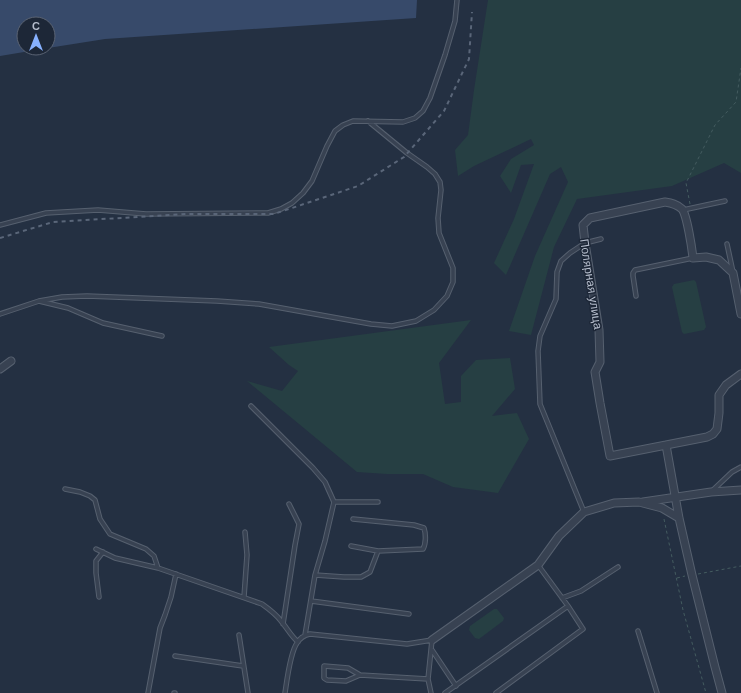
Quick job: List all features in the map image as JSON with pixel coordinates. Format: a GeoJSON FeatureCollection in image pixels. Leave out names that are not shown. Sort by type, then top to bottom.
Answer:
{"type":"FeatureCollection","features":[{"type":"Feature","properties":{"kind":"street","name":"Полярная улица"},"geometry":{"type":"LineString","coordinates":[[683,210],[675,204],[664,202],[590,218],[583,225],[599,330],[600,362],[595,372],[610,456],[666,446],[713,434],[717,429],[719,395],[726,385],[741,374]]}},
{"type":"Feature","properties":{"kind":"street"},"geometry":{"type":"LineString","coordinates":[[683,210],[694,258],[706,257],[719,260],[733,273],[741,314]]}},
{"type":"Feature","properties":{"kind":"street"},"geometry":{"type":"LineString","coordinates":[[0,369],[11,361]]}},
{"type":"Feature","properties":{"kind":"street"},"geometry":{"type":"LineString","coordinates":[[666,446],[679,518],[722,693]]}},
{"type":"Feature","properties":{"kind":"street"},"geometry":{"type":"LineString","coordinates":[[432,640],[538,565],[559,536],[584,512],[614,503],[639,502],[711,492],[741,490]]}},
{"type":"Feature","properties":{"kind":"street"},"geometry":{"type":"LineString","coordinates":[[639,502],[662,508],[679,518]]}},
{"type":"Feature","properties":{"kind":"lane"},"geometry":{"type":"LineString","coordinates":[[0,225],[46,214],[98,210],[146,214],[268,213],[292,204],[312,181],[335,131],[343,125],[353,121],[403,122],[415,118],[423,111],[430,98],[447,48],[455,21],[457,0]]}},
{"type":"Feature","properties":{"kind":"lane"},"geometry":{"type":"LineString","coordinates":[[0,314],[39,301],[62,297],[87,296],[217,301],[267,305],[371,324],[392,326],[416,321],[434,310],[443,301],[447,296],[453,282],[453,268],[439,234],[438,218],[441,190],[440,182],[435,174],[427,167],[407,153],[368,121]]}},
{"type":"Feature","properties":{"kind":"lane"},"geometry":{"type":"LineString","coordinates":[[683,210],[725,201]]}},
{"type":"Feature","properties":{"kind":"lane"},"geometry":{"type":"LineString","coordinates":[[584,512],[540,404],[538,351],[540,336],[556,298],[557,272],[561,261],[570,253],[585,244],[601,239]]}},
{"type":"Feature","properties":{"kind":"lane"},"geometry":{"type":"LineString","coordinates":[[727,244],[733,273]]}},
{"type":"Feature","properties":{"kind":"lane"},"geometry":{"type":"LineString","coordinates":[[636,296],[633,276],[635,270],[694,258]]}},
{"type":"Feature","properties":{"kind":"lane"},"geometry":{"type":"LineString","coordinates":[[39,301],[68,308],[103,323],[162,336]]}},
{"type":"Feature","properties":{"kind":"lane"},"geometry":{"type":"LineString","coordinates":[[251,406],[313,468],[324,482],[334,502],[325,541],[315,574],[305,635],[298,642],[293,651],[285,693]]}},
{"type":"Feature","properties":{"kind":"lane"},"geometry":{"type":"LineString","coordinates":[[711,492],[732,472],[741,467]]}},
{"type":"Feature","properties":{"kind":"lane"},"geometry":{"type":"LineString","coordinates":[[65,489],[80,492],[95,500],[100,519],[110,534],[146,549],[154,556],[158,568]]}},
{"type":"Feature","properties":{"kind":"lane"},"geometry":{"type":"LineString","coordinates":[[334,502],[378,502]]}},
{"type":"Feature","properties":{"kind":"lane"},"geometry":{"type":"LineString","coordinates":[[283,624],[294,544],[299,524],[289,504]]}},
{"type":"Feature","properties":{"kind":"lane"},"geometry":{"type":"LineString","coordinates":[[351,546],[378,551],[423,549],[425,546],[424,528],[414,525],[353,519]]}},
{"type":"Feature","properties":{"kind":"lane"},"geometry":{"type":"LineString","coordinates":[[244,597],[247,555],[245,532]]}},
{"type":"Feature","properties":{"kind":"lane"},"geometry":{"type":"LineString","coordinates":[[96,549],[115,558],[158,568],[262,604],[271,610],[292,637],[298,642]]}},
{"type":"Feature","properties":{"kind":"lane"},"geometry":{"type":"LineString","coordinates":[[315,574],[362,577],[370,572],[378,551]]}},
{"type":"Feature","properties":{"kind":"lane"},"geometry":{"type":"LineString","coordinates":[[99,597],[96,561],[104,552]]}},
{"type":"Feature","properties":{"kind":"lane"},"geometry":{"type":"LineString","coordinates":[[496,693],[583,629],[538,565]]}},
{"type":"Feature","properties":{"kind":"lane"},"geometry":{"type":"LineString","coordinates":[[562,598],[581,592],[618,567]]}},
{"type":"Feature","properties":{"kind":"lane"},"geometry":{"type":"LineString","coordinates":[[148,693],[160,628],[169,603],[176,574]]}},
{"type":"Feature","properties":{"kind":"lane"},"geometry":{"type":"LineString","coordinates":[[311,601],[410,614]]}},
{"type":"Feature","properties":{"kind":"lane"},"geometry":{"type":"LineString","coordinates":[[445,693],[568,606]]}},
{"type":"Feature","properties":{"kind":"lane"},"geometry":{"type":"LineString","coordinates":[[638,631],[656,693]]}},
{"type":"Feature","properties":{"kind":"lane"},"geometry":{"type":"LineString","coordinates":[[305,635],[310,634],[407,644],[432,640],[428,679],[431,693]]}},
{"type":"Feature","properties":{"kind":"lane"},"geometry":{"type":"LineString","coordinates":[[239,635],[248,693]]}},
{"type":"Feature","properties":{"kind":"lane"},"geometry":{"type":"LineString","coordinates":[[431,650],[456,686]]}},
{"type":"Feature","properties":{"kind":"lane"},"geometry":{"type":"LineString","coordinates":[[175,656],[243,666]]}},
{"type":"Feature","properties":{"kind":"lane"},"geometry":{"type":"LineString","coordinates":[[360,675],[348,668],[324,666],[324,678],[327,680],[346,681],[360,675],[428,679]]}},
{"type":"Feature","properties":{"kind":"path"},"geometry":{"type":"LineString","coordinates":[[691,208],[686,183],[714,125],[736,102],[741,68]]}},
{"type":"Feature","properties":{"kind":"path"},"geometry":{"type":"LineString","coordinates":[[662,508],[682,610],[706,693]]}},
{"type":"Feature","properties":{"kind":"path"},"geometry":{"type":"LineString","coordinates":[[676,578],[741,566]]}},
{"type":"Feature","properties":{"kind":"green space"},"geometry":{"type":"Polygon","coordinates":[[[488,0],[741,0],[741,173],[724,163],[672,186],[577,199],[554,247],[531,335],[509,331],[535,256],[568,182],[561,167],[550,174],[506,275],[494,263],[514,219],[534,164],[521,165],[511,193],[500,176],[511,159],[534,145],[531,139],[474,166],[458,176],[455,150],[468,135],[488,0]]]}},
{"type":"Feature","properties":{"kind":"green space"},"geometry":{"type":"Polygon","coordinates":[[[694,280],[696,282],[706,327],[704,330],[684,334],[682,332],[672,287],[674,284],[694,280]]]}},
{"type":"Feature","properties":{"kind":"green space"},"geometry":{"type":"Polygon","coordinates":[[[471,320],[439,363],[445,404],[461,402],[461,376],[476,360],[510,358],[515,389],[492,416],[517,413],[529,439],[498,493],[453,487],[423,474],[357,472],[247,381],[282,391],[298,371],[269,347],[471,320]]]}},
{"type":"Feature","properties":{"kind":"green space"},"geometry":{"type":"Polygon","coordinates":[[[494,609],[497,609],[504,618],[503,621],[479,639],[475,638],[469,630],[470,626],[494,609]]]}},
{"type":"Feature","properties":{"kind":"water"},"geometry":{"type":"Polygon","coordinates":[[[0,0],[417,0],[416,18],[105,39],[56,47],[56,16],[16,16],[16,53],[0,56],[0,0]]]}},
{"type":"Feature","properties":{"kind":"railway"},"geometry":{"type":"LineString","coordinates":[[0,238],[53,222],[187,214],[274,214],[358,186],[404,157],[444,111],[469,59],[472,12]]}}]}
